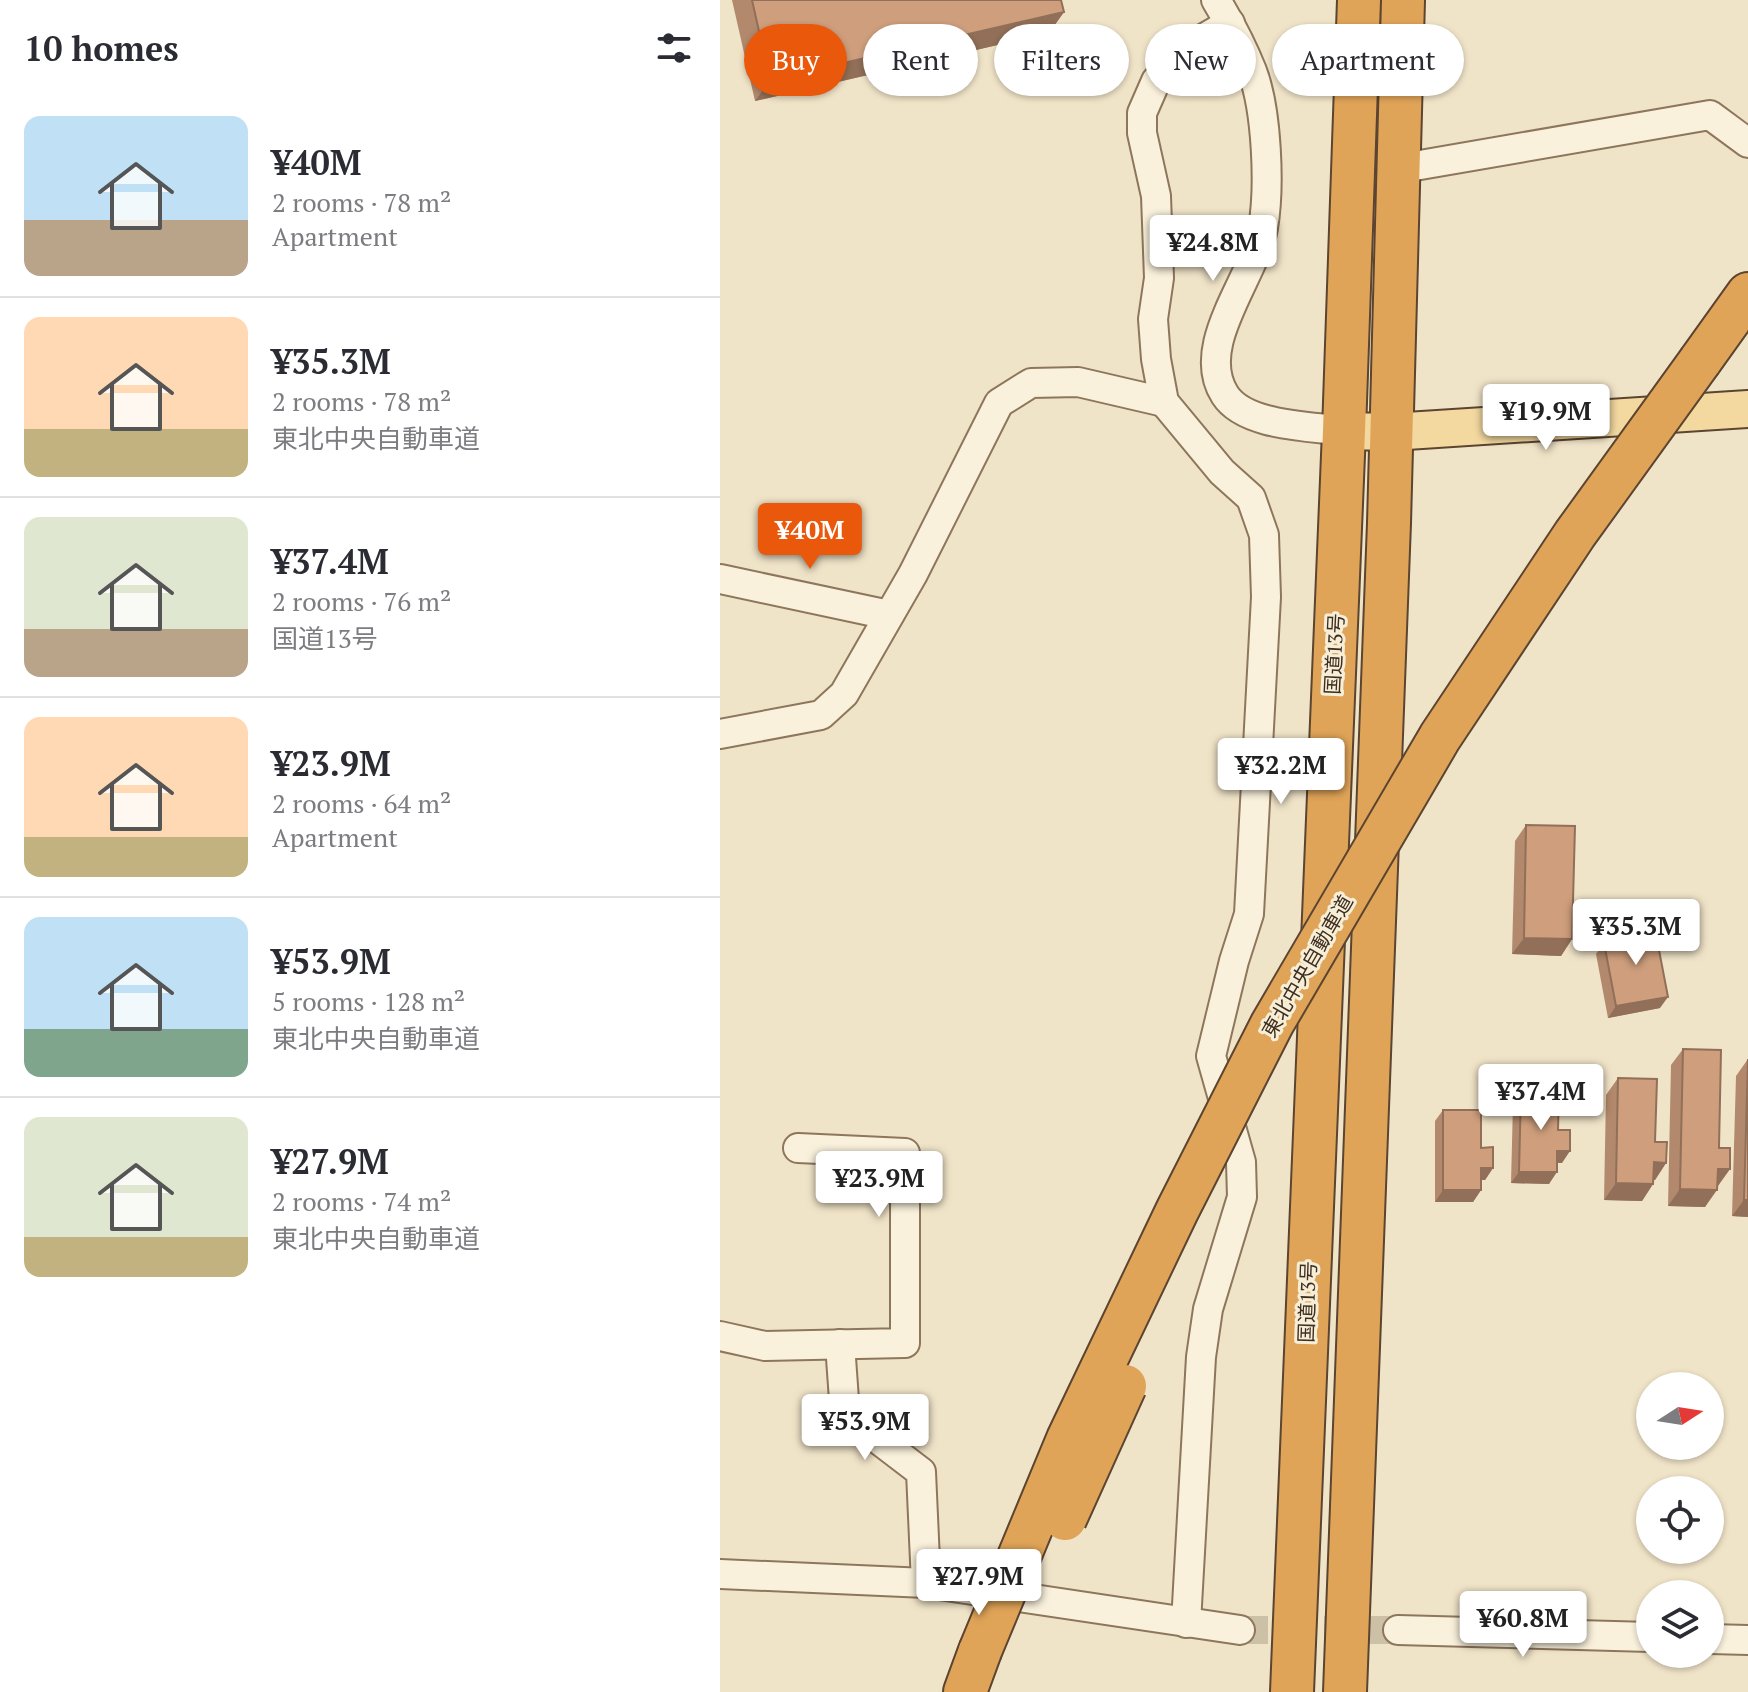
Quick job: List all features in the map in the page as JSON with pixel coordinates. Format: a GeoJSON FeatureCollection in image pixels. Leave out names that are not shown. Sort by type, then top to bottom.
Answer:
{"type":"FeatureCollection","features":[{"type":"Feature","properties":{"kind":"highway","name":"国道13号"},"geometry":{"type":"LineString","coordinates":[[1292,1692],[1359,0]]}},
{"type":"Feature","properties":{"kind":"highway"},"geometry":{"type":"LineString","coordinates":[[1345,1692],[1391,432],[1403,0]]}},
{"type":"Feature","properties":{"kind":"highway","name":"東北中央自動車道"},"geometry":{"type":"LineString","coordinates":[[965,1692],[994,1651],[1068,1439],[1177,1211],[1272,1024],[1440,737],[1575,534],[1712,368],[1748,294]]}},
{"type":"Feature","properties":{"kind":"highway","name":"東北中央自動車道"},"geometry":{"type":"LineString","coordinates":[[1712,368],[1748,341]]}},
{"type":"Feature","properties":{"kind":"highway","name":"東北中央自動車道"},"geometry":{"type":"LineString","coordinates":[[992,1692],[994,1651]]}},
{"type":"Feature","properties":{"kind":"main road"},"geometry":{"type":"LineString","coordinates":[[1344,431],[1391,432],[1748,409]]}},
{"type":"Feature","properties":{"kind":"street"},"geometry":{"type":"LineString","coordinates":[[1186,1623],[1203,1341],[1208,1309],[1242,1197],[1241,1162],[1211,1056],[1220,1013],[1249,914],[1266,597],[1264,535],[1251,498],[1222,472],[1164,402],[1153,319],[1159,278],[1156,196],[1142,133],[1142,113],[1156,81],[1180,52],[1223,12],[1253,74],[1268,174],[1263,230],[1225,323],[1216,350],[1214,372],[1225,396],[1243,413],[1267,420],[1344,431]]}},
{"type":"Feature","properties":{"kind":"street"},"geometry":{"type":"LineString","coordinates":[[1397,169],[1710,115],[1748,143]]}},
{"type":"Feature","properties":{"kind":"street"},"geometry":{"type":"LineString","coordinates":[[720,734],[821,715],[844,694],[889,615],[999,403],[1031,383],[1078,382],[1164,402]]}},
{"type":"Feature","properties":{"kind":"street"},"geometry":{"type":"LineString","coordinates":[[720,579],[889,615]]}},
{"type":"Feature","properties":{"kind":"street"},"geometry":{"type":"LineString","coordinates":[[720,1336],[765,1346],[905,1343],[905,1153],[798,1148]]}},
{"type":"Feature","properties":{"kind":"street"},"geometry":{"type":"LineString","coordinates":[[840,1344],[845,1414],[921,1472],[926,1583]]}},
{"type":"Feature","properties":{"kind":"street"},"geometry":{"type":"LineString","coordinates":[[720,1574],[926,1583],[1240,1630]]}},
{"type":"Feature","properties":{"kind":"street"},"geometry":{"type":"LineString","coordinates":[[1398,1630],[1636,1637]]}},
{"type":"Feature","properties":{"kind":"street"},"geometry":{"type":"LineString","coordinates":[[1724,1639],[1748,1640]]}},
{"type":"Feature","properties":{"kind":"building"},"geometry":{"type":"Polygon","coordinates":[[[752,0],[1061,0],[1064,12],[1012,24],[994,24],[994,28],[978,32],[978,24],[863,24],[863,58],[847,62],[847,24],[757,24],[752,0]]]}},
{"type":"Feature","properties":{"kind":"building"},"geometry":{"type":"Polygon","coordinates":[[[1526,825],[1575,826],[1572,939],[1524,938],[1526,825]]]}},
{"type":"Feature","properties":{"kind":"building"},"geometry":{"type":"Polygon","coordinates":[[[1654,924],[1668,997],[1616,1006],[1604,943],[1625,939],[1623,929],[1654,924]]]}},
{"type":"Feature","properties":{"kind":"building"},"geometry":{"type":"Polygon","coordinates":[[[1683,1049],[1721,1050],[1719,1148],[1730,1148],[1730,1169],[1718,1169],[1717,1190],[1680,1189],[1683,1049]]]}},
{"type":"Feature","properties":{"kind":"building"},"geometry":{"type":"Polygon","coordinates":[[[1748,1059],[1748,1200],[1744,1200],[1748,1059]]]}},
{"type":"Feature","properties":{"kind":"building"},"geometry":{"type":"Polygon","coordinates":[[[1618,1078],[1657,1079],[1655,1142],[1667,1142],[1666,1163],[1654,1162],[1653,1184],[1616,1183],[1618,1078]]]}},
{"type":"Feature","properties":{"kind":"building"},"geometry":{"type":"Polygon","coordinates":[[[1521,1091],[1559,1092],[1558,1130],[1570,1130],[1570,1151],[1557,1151],[1557,1172],[1519,1172],[1521,1091]]]}},
{"type":"Feature","properties":{"kind":"building"},"geometry":{"type":"Polygon","coordinates":[[[1443,1110],[1481,1110],[1481,1148],[1493,1147],[1493,1168],[1481,1168],[1481,1190],[1443,1190],[1443,1110]]]}},
{"type":"Feature","properties":{"kind":"tunnel"},"geometry":{"type":"LineString","coordinates":[[1240,1630],[1398,1630]]}}]}
